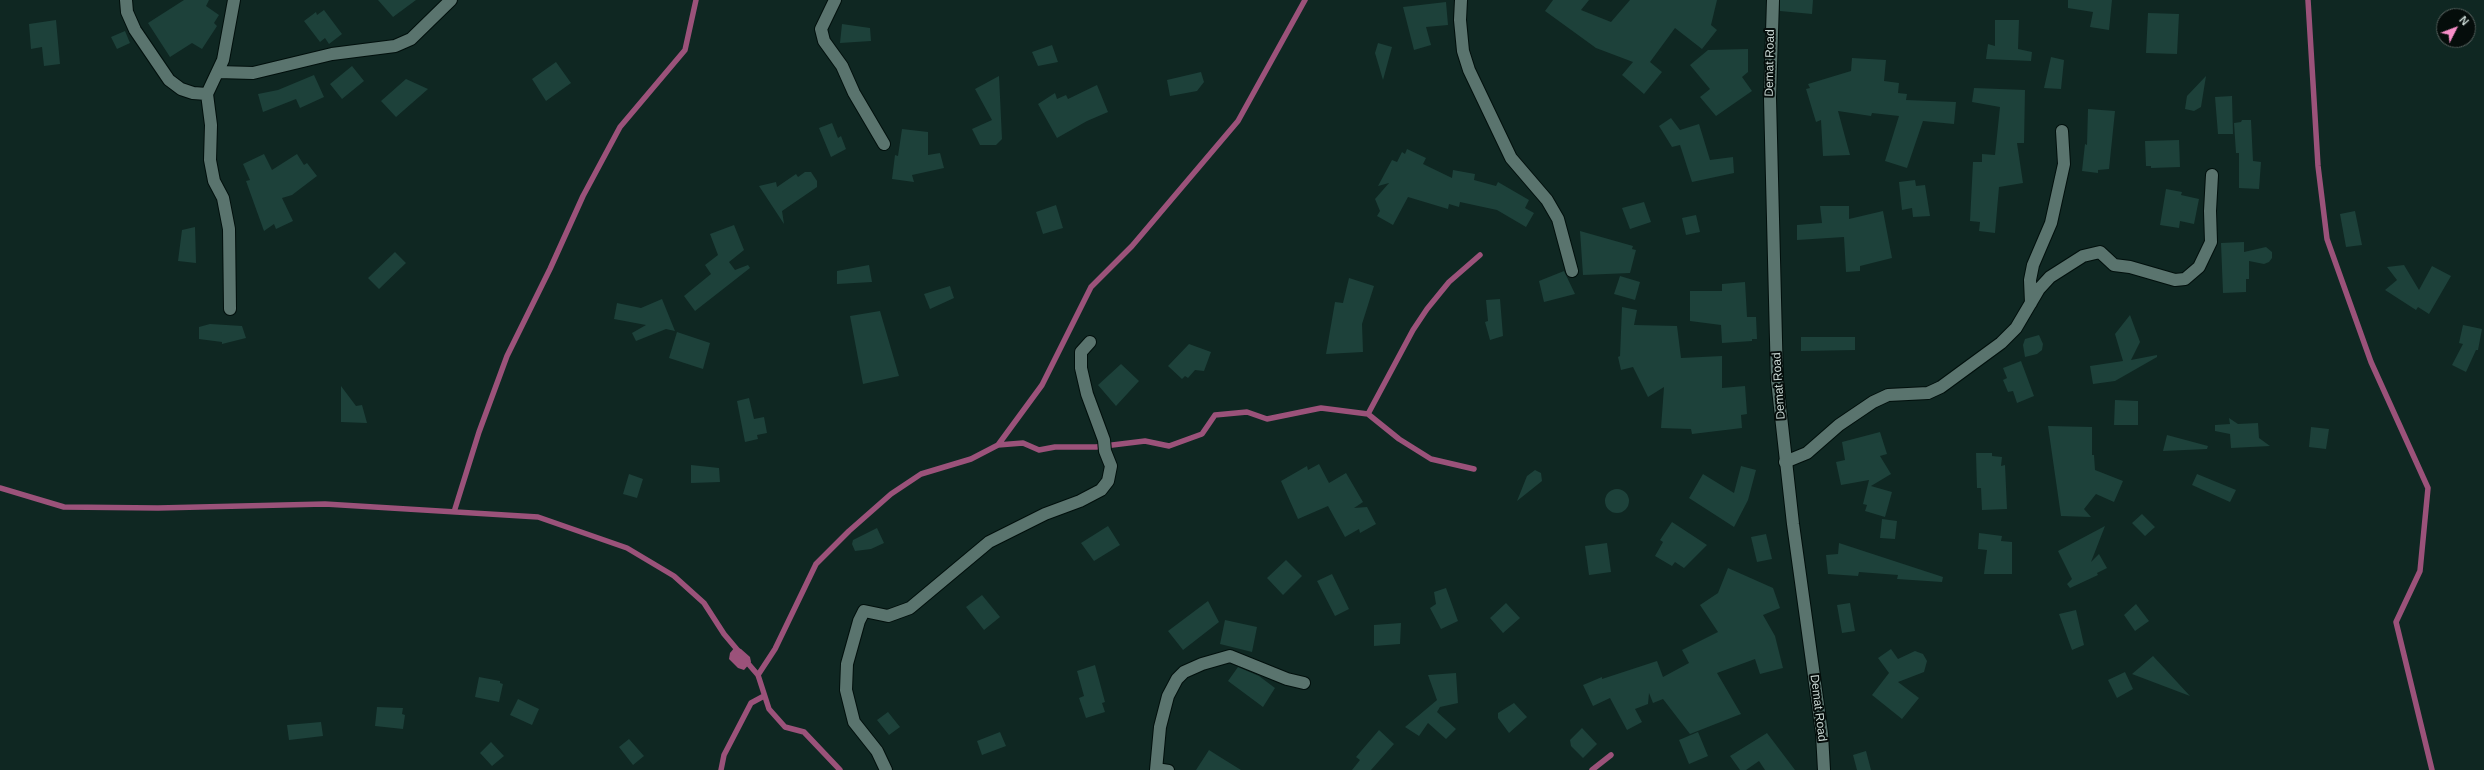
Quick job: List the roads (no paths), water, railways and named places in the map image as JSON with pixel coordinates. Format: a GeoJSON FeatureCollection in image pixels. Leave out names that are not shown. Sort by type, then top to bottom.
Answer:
{"type":"FeatureCollection","features":[{"type":"Feature","properties":{"kind":"street"},"geometry":{"type":"LineString","coordinates":[[126,0],[127,12],[134,30],[169,80],[181,89],[193,93],[207,94]]}},
{"type":"Feature","properties":{"kind":"street"},"geometry":{"type":"LineString","coordinates":[[230,309],[229,229],[224,198],[214,181],[210,160],[210,125],[207,94],[218,72],[226,46],[234,0]]}},
{"type":"Feature","properties":{"kind":"street"},"geometry":{"type":"LineString","coordinates":[[218,72],[253,73],[332,54],[395,46],[410,40],[451,0]]}},
{"type":"Feature","properties":{"kind":"street"},"geometry":{"type":"LineString","coordinates":[[835,0],[821,30],[824,41],[842,66],[854,93],[884,144]]}},
{"type":"Feature","properties":{"kind":"street"},"geometry":{"type":"LineString","coordinates":[[1461,0],[1460,20],[1463,51],[1469,70],[1511,158],[1547,200],[1558,219],[1572,271]]}},
{"type":"Feature","properties":{"kind":"street","name":"Demat Road"},"geometry":{"type":"LineString","coordinates":[[1773,0],[1770,98],[1777,380],[1785,462],[1822,734],[1824,770]]}},
{"type":"Feature","properties":{"kind":"street"},"geometry":{"type":"LineString","coordinates":[[2031,305],[2030,280],[2033,265],[2051,223],[2064,164],[2062,131]]}},
{"type":"Feature","properties":{"kind":"street"},"geometry":{"type":"LineString","coordinates":[[1785,462],[1806,454],[1856,413],[1888,395],[1934,392],[2001,343],[2016,328],[2031,305],[2039,289],[2050,276],[2077,259],[2100,252],[2114,265],[2180,281],[2191,275],[2206,255],[2211,242],[2210,211],[2212,174]]}},
{"type":"Feature","properties":{"kind":"street"},"geometry":{"type":"LineString","coordinates":[[886,770],[877,751],[854,722],[846,690],[847,664],[854,635],[864,612],[888,616],[910,608],[989,542],[1045,514],[1080,501],[1101,490],[1108,481],[1111,466],[1105,445],[1086,394],[1081,368],[1082,352],[1090,342]]}},
{"type":"Feature","properties":{"kind":"street"},"geometry":{"type":"LineString","coordinates":[[1156,769],[1160,727],[1168,696],[1177,679],[1184,672],[1202,664],[1230,656],[1287,679],[1304,683]]}},
{"type":"Feature","properties":{"kind":"lane"},"geometry":{"type":"LineString","coordinates":[[1156,769],[1169,770]]}},
{"type":"Feature","properties":{"kind":"waterway"},"geometry":{"type":"LineString","coordinates":[[454,512],[479,432],[507,356],[550,269],[583,196],[620,127],[685,50],[696,0]]}},
{"type":"Feature","properties":{"kind":"waterway"},"geometry":{"type":"LineString","coordinates":[[998,445],[1042,385],[1091,287],[1132,246],[1238,121],[1305,0]]}},
{"type":"Feature","properties":{"kind":"waterway"},"geometry":{"type":"LineString","coordinates":[[2308,0],[2318,166],[2327,239],[2371,362],[2428,488],[2420,571],[2396,622],[2432,770]]}},
{"type":"Feature","properties":{"kind":"waterway"},"geometry":{"type":"LineString","coordinates":[[1368,414],[1413,330],[1427,309],[1449,282],[1480,255]]}},
{"type":"Feature","properties":{"kind":"waterway"},"geometry":{"type":"LineString","coordinates":[[758,675],[775,649],[816,564],[849,531],[891,494],[921,474],[971,459],[998,445],[1023,443],[1039,450],[1055,447],[1096,447],[1145,441],[1169,446],[1202,434],[1215,415],[1247,412],[1267,419],[1321,408],[1368,414],[1399,439],[1431,459],[1474,469]]}},
{"type":"Feature","properties":{"kind":"waterway"},"geometry":{"type":"LineString","coordinates":[[0,488],[64,507],[158,508],[325,504],[538,517],[627,548],[674,576],[704,603],[724,634],[740,653]]}},
{"type":"Feature","properties":{"kind":"waterway"},"geometry":{"type":"LineString","coordinates":[[745,660],[758,675],[769,709],[785,727],[804,732],[840,770]]}},
{"type":"Feature","properties":{"kind":"waterway"},"geometry":{"type":"LineString","coordinates":[[721,770],[724,755],[751,703],[764,696]]}},
{"type":"Feature","properties":{"kind":"waterway"},"geometry":{"type":"LineString","coordinates":[[1592,770],[1611,755]]}}]}
